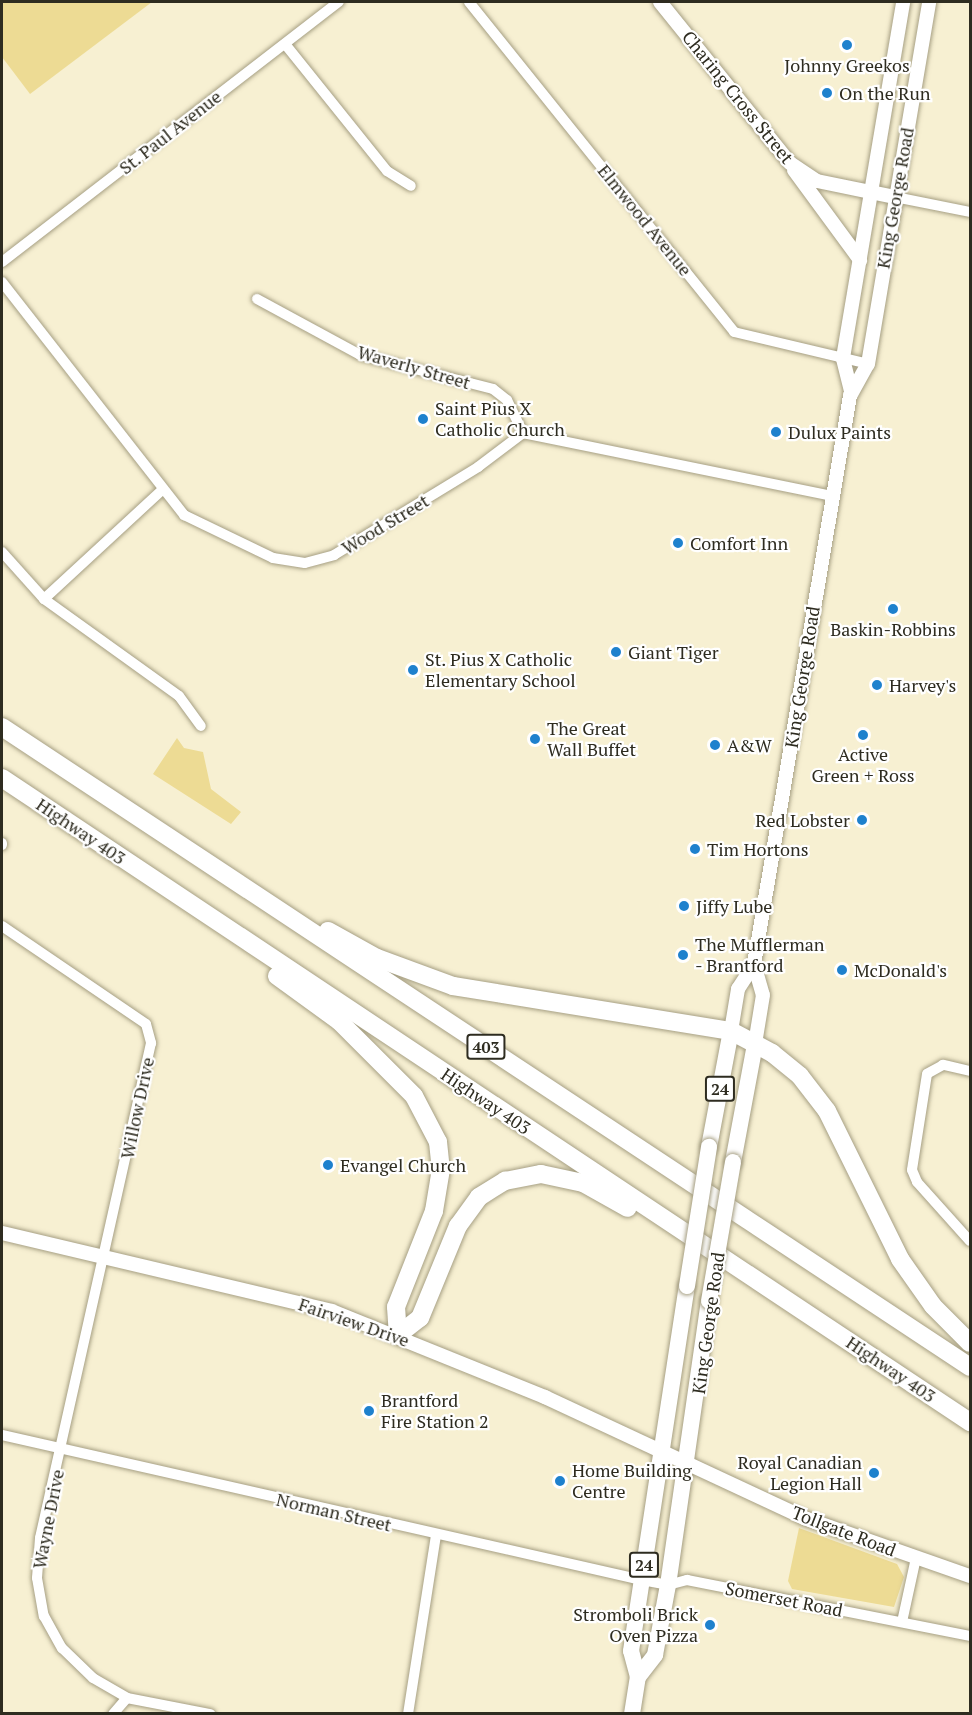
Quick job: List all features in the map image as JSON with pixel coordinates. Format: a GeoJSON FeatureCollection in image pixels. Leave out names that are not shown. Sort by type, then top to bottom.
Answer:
{"type":"FeatureCollection","features":[{"type":"Feature","properties":{"kind":"highway","name":"403"},"geometry":{"type":"LineString","coordinates":[[2,727],[970,1367]]}},
{"type":"Feature","properties":{"kind":"highway","name":"Highway 403"},"geometry":{"type":"LineString","coordinates":[[2,778],[970,1422]]}},
{"type":"Feature","properties":{"kind":"highway"},"geometry":{"type":"LineString","coordinates":[[231,880],[377,958],[453,986],[731,1031],[755,1044],[800,1076],[828,1111],[900,1259],[933,1306],[970,1343]]}},
{"type":"Feature","properties":{"kind":"highway"},"geometry":{"type":"LineString","coordinates":[[163,886],[339,1021],[414,1096],[438,1142],[441,1169],[434,1211],[396,1307],[398,1335]]}},
{"type":"Feature","properties":{"kind":"highway"},"geometry":{"type":"LineString","coordinates":[[398,1335],[420,1318],[458,1226],[479,1197],[505,1180],[541,1174],[583,1183],[687,1234]]}},
{"type":"Feature","properties":{"kind":"main road","name":"Charing Cross Street"},"geometry":{"type":"LineString","coordinates":[[660,2],[789,163],[817,181],[895,197]]}},
{"type":"Feature","properties":{"kind":"main road","name":"King George Road"},"geometry":{"type":"LineString","coordinates":[[851,391],[843,358],[903,2]]}},
{"type":"Feature","properties":{"kind":"main road","name":"King George Road"},"geometry":{"type":"LineString","coordinates":[[632,1713],[638,1677],[631,1651],[709,1147],[738,989],[754,964],[832,496],[851,391],[868,364],[928,2]]}},
{"type":"Feature","properties":{"kind":"main road"},"geometry":{"type":"LineString","coordinates":[[789,163],[860,260]]}},
{"type":"Feature","properties":{"kind":"main road","name":"King George Road"},"geometry":{"type":"LineString","coordinates":[[638,1677],[655,1655],[688,1465],[709,1301],[763,994],[754,964]]}},
{"type":"Feature","properties":{"kind":"main road","name":"Fairview Drive"},"geometry":{"type":"LineString","coordinates":[[2,1233],[332,1311],[398,1335],[688,1465]]}},
{"type":"Feature","properties":{"kind":"main road","name":"Tollgate Road"},"geometry":{"type":"LineString","coordinates":[[688,1465],[811,1521],[970,1576]]}},
{"type":"Feature","properties":{"kind":"street","name":"St. Paul Avenue"},"geometry":{"type":"LineString","coordinates":[[2,262],[339,2]]}},
{"type":"Feature","properties":{"kind":"street","name":"Elmwood Avenue"},"geometry":{"type":"LineString","coordinates":[[469,2],[734,332],[868,364]]}},
{"type":"Feature","properties":{"kind":"street"},"geometry":{"type":"LineString","coordinates":[[285,44],[387,171],[411,186]]}},
{"type":"Feature","properties":{"kind":"street"},"geometry":{"type":"LineString","coordinates":[[895,197],[970,212]]}},
{"type":"Feature","properties":{"kind":"street","name":"Wood Street"},"geometry":{"type":"LineString","coordinates":[[2,282],[161,490],[184,515],[273,558],[305,563],[334,555],[478,467],[523,433]]}},
{"type":"Feature","properties":{"kind":"street","name":"Waverly Street"},"geometry":{"type":"LineString","coordinates":[[257,299],[360,355],[493,389],[507,400],[523,433]]}},
{"type":"Feature","properties":{"kind":"street"},"geometry":{"type":"LineString","coordinates":[[523,433],[832,496]]}},
{"type":"Feature","properties":{"kind":"street"},"geometry":{"type":"LineString","coordinates":[[44,599],[161,490]]}},
{"type":"Feature","properties":{"kind":"street"},"geometry":{"type":"LineString","coordinates":[[2,552],[44,599],[180,696],[201,726]]}},
{"type":"Feature","properties":{"kind":"street","name":"Willow Drive"},"geometry":{"type":"LineString","coordinates":[[2,926],[146,1024],[151,1043],[104,1257]]}},
{"type":"Feature","properties":{"kind":"street"},"geometry":{"type":"LineString","coordinates":[[970,1071],[943,1065],[927,1074],[912,1170],[917,1182],[970,1241]]}},
{"type":"Feature","properties":{"kind":"street","name":"Wayne Drive"},"geometry":{"type":"LineString","coordinates":[[104,1257],[63,1448],[40,1538],[37,1578],[44,1616],[62,1648],[93,1678],[127,1698],[210,1713]]}},
{"type":"Feature","properties":{"kind":"street","name":"Norman Street"},"geometry":{"type":"LineString","coordinates":[[2,1435],[436,1536],[668,1585]]}},
{"type":"Feature","properties":{"kind":"street"},"geometry":{"type":"LineString","coordinates":[[408,1713],[436,1536]]}},
{"type":"Feature","properties":{"kind":"street"},"geometry":{"type":"LineString","coordinates":[[902,1622],[916,1558]]}},
{"type":"Feature","properties":{"kind":"street","name":"Somerset Road"},"geometry":{"type":"LineString","coordinates":[[668,1585],[687,1580],[970,1636]]}},
{"type":"Feature","properties":{"kind":"street"},"geometry":{"type":"LineString","coordinates":[[113,1713],[127,1698]]}},
{"type":"Feature","properties":{"kind":"shaded area"},"geometry":{"type":"Polygon","coordinates":[[[2,2],[152,2],[30,94],[2,57],[2,2]]]}},
{"type":"Feature","properties":{"kind":"shaded area"},"geometry":{"type":"Polygon","coordinates":[[[177,738],[184,748],[203,752],[211,789],[241,812],[231,824],[153,774],[177,738]]]}},
{"type":"Feature","properties":{"kind":"shaded area"},"geometry":{"type":"Polygon","coordinates":[[[799,1528],[897,1564],[904,1577],[894,1607],[792,1589],[788,1581],[799,1528]]]}},
{"type":"Feature","properties":{"kind":"place","name":"Johnny Greekos"},"geometry":{"type":"Point","coordinates":[847,45]}},
{"type":"Feature","properties":{"kind":"place","name":"On the Run"},"geometry":{"type":"Point","coordinates":[827,93]}},
{"type":"Feature","properties":{"kind":"place","name":"Saint Pius X Catholic Church"},"geometry":{"type":"Point","coordinates":[423,419]}},
{"type":"Feature","properties":{"kind":"place","name":"Dulux Paints"},"geometry":{"type":"Point","coordinates":[776,432]}},
{"type":"Feature","properties":{"kind":"place","name":"Comfort Inn"},"geometry":{"type":"Point","coordinates":[678,543]}},
{"type":"Feature","properties":{"kind":"place","name":"Baskin-Robbins"},"geometry":{"type":"Point","coordinates":[893,609]}},
{"type":"Feature","properties":{"kind":"place","name":"Giant Tiger"},"geometry":{"type":"Point","coordinates":[616,652]}},
{"type":"Feature","properties":{"kind":"place","name":"St. Pius X Catholic Elementary School"},"geometry":{"type":"Point","coordinates":[413,670]}},
{"type":"Feature","properties":{"kind":"place","name":"Harvey's"},"geometry":{"type":"Point","coordinates":[877,685]}},
{"type":"Feature","properties":{"kind":"place","name":"Active Green + Ross"},"geometry":{"type":"Point","coordinates":[863,735]}},
{"type":"Feature","properties":{"kind":"place","name":"The Great Wall Buffet"},"geometry":{"type":"Point","coordinates":[535,739]}},
{"type":"Feature","properties":{"kind":"place","name":"A&W"},"geometry":{"type":"Point","coordinates":[715,745]}},
{"type":"Feature","properties":{"kind":"place","name":"Red Lobster"},"geometry":{"type":"Point","coordinates":[862,820]}},
{"type":"Feature","properties":{"kind":"place","name":"Tim Hortons"},"geometry":{"type":"Point","coordinates":[695,849]}},
{"type":"Feature","properties":{"kind":"place","name":"Jiffy Lube"},"geometry":{"type":"Point","coordinates":[684,906]}},
{"type":"Feature","properties":{"kind":"place","name":"The Mufflerman - Brantford"},"geometry":{"type":"Point","coordinates":[683,955]}},
{"type":"Feature","properties":{"kind":"place","name":"McDonald's"},"geometry":{"type":"Point","coordinates":[842,970]}},
{"type":"Feature","properties":{"kind":"place","name":"Evangel Church"},"geometry":{"type":"Point","coordinates":[328,1165]}},
{"type":"Feature","properties":{"kind":"place","name":"Brantford Fire Station 2"},"geometry":{"type":"Point","coordinates":[369,1411]}},
{"type":"Feature","properties":{"kind":"place","name":"Royal Canadian Legion Hall"},"geometry":{"type":"Point","coordinates":[874,1473]}},
{"type":"Feature","properties":{"kind":"place","name":"Home Building Centre"},"geometry":{"type":"Point","coordinates":[560,1481]}},
{"type":"Feature","properties":{"kind":"place","name":"Stromboli Brick Oven Pizza"},"geometry":{"type":"Point","coordinates":[710,1625]}}]}
